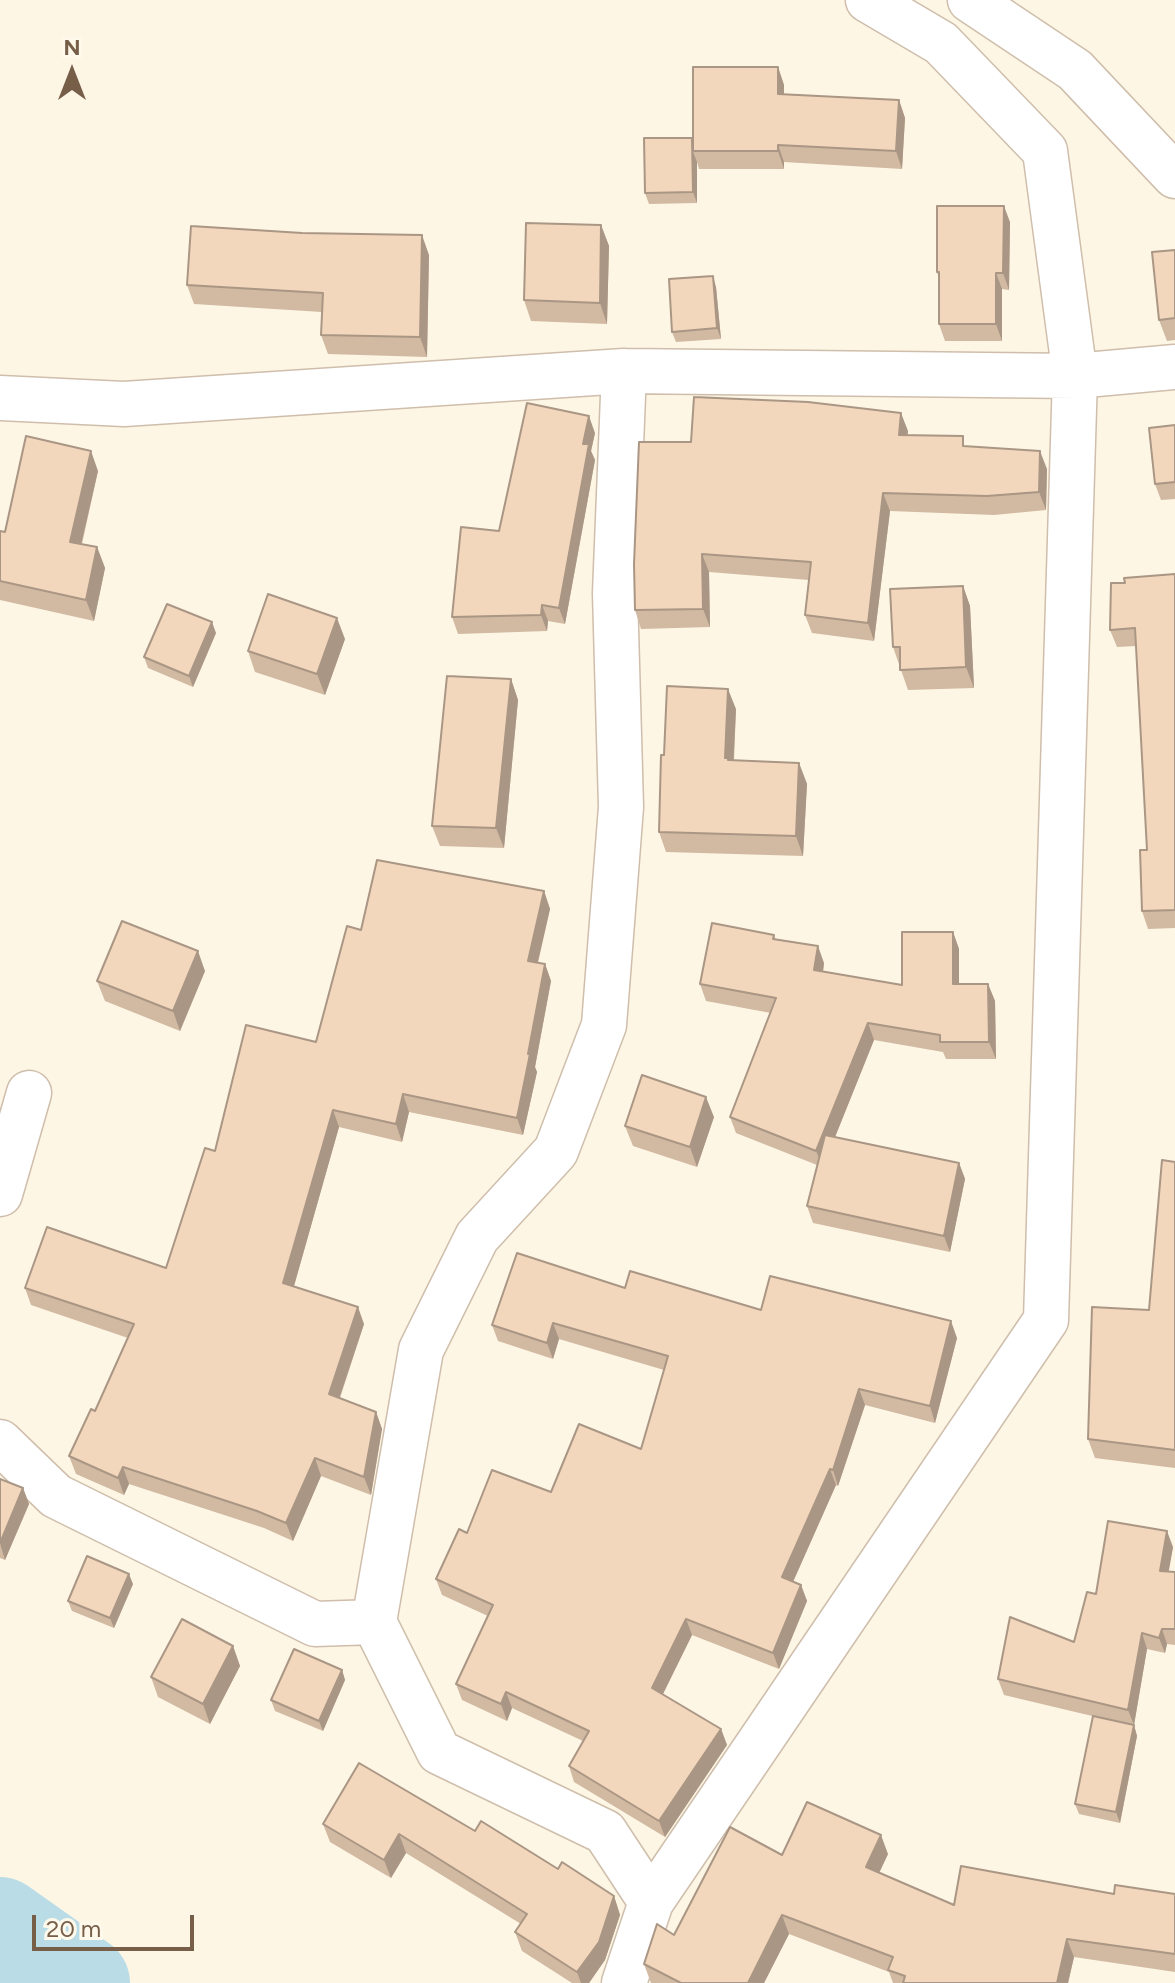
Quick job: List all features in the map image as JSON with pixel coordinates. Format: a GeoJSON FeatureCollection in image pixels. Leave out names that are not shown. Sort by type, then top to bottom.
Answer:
{"type":"FeatureCollection","features":[{"type":"Feature","properties":{"kind":"street"},"geometry":{"type":"LineString","coordinates":[[624,1983],[651,1902],[1046,1320],[1075,376],[1045,151],[941,43],[868,0]]}},
{"type":"Feature","properties":{"kind":"street"},"geometry":{"type":"LineString","coordinates":[[970,0],[1075,70],[1175,176]]}},
{"type":"Feature","properties":{"kind":"street"},"geometry":{"type":"LineString","coordinates":[[0,398],[124,404],[624,371],[1075,376],[1175,367]]}},
{"type":"Feature","properties":{"kind":"street"},"geometry":{"type":"LineString","coordinates":[[624,371],[615,593],[621,807],[604,1025],[556,1151],[477,1237],[421,1350],[374,1622],[439,1752],[605,1832],[651,1902]]}},
{"type":"Feature","properties":{"kind":"street"},"geometry":{"type":"LineString","coordinates":[[0,1194],[29,1093]]}},
{"type":"Feature","properties":{"kind":"street"},"geometry":{"type":"LineString","coordinates":[[0,1442],[56,1496],[315,1624],[374,1622]]}},
{"type":"Feature","properties":{"kind":"building"},"geometry":{"type":"Polygon","coordinates":[[[693,67],[778,67],[778,94],[899,100],[896,151],[778,145],[778,151],[693,151],[693,67]]]}},
{"type":"Feature","properties":{"kind":"building"},"geometry":{"type":"Polygon","coordinates":[[[644,138],[692,138],[693,192],[645,193],[644,138]]]}},
{"type":"Feature","properties":{"kind":"building"},"geometry":{"type":"Polygon","coordinates":[[[937,206],[1004,206],[1003,273],[996,273],[996,324],[939,324],[937,206]]]}},
{"type":"Feature","properties":{"kind":"building"},"geometry":{"type":"Polygon","coordinates":[[[526,223],[601,225],[600,303],[524,300],[526,223]]]}},
{"type":"Feature","properties":{"kind":"building"},"geometry":{"type":"Polygon","coordinates":[[[191,226],[302,233],[422,235],[420,337],[321,335],[323,293],[187,285],[191,226]]]}},
{"type":"Feature","properties":{"kind":"building"},"geometry":{"type":"Polygon","coordinates":[[[1175,250],[1175,318],[1159,320],[1152,252],[1175,250]]]}},
{"type":"Feature","properties":{"kind":"building"},"geometry":{"type":"Polygon","coordinates":[[[713,276],[717,328],[672,332],[669,279],[713,276]]]}},
{"type":"Feature","properties":{"kind":"building"},"geometry":{"type":"Polygon","coordinates":[[[694,397],[808,402],[901,413],[899,435],[963,436],[963,446],[1040,451],[1039,492],[987,496],[883,493],[868,623],[805,615],[811,562],[702,554],[703,609],[635,610],[639,442],[691,442],[694,397]]]}},
{"type":"Feature","properties":{"kind":"building"},"geometry":{"type":"Polygon","coordinates":[[[527,403],[589,416],[583,444],[589,444],[559,608],[542,605],[541,615],[452,617],[461,527],[499,531],[527,403]]]}},
{"type":"Feature","properties":{"kind":"building"},"geometry":{"type":"Polygon","coordinates":[[[1175,425],[1175,482],[1155,484],[1149,428],[1175,425]]]}},
{"type":"Feature","properties":{"kind":"building"},"geometry":{"type":"Polygon","coordinates":[[[26,436],[91,451],[70,542],[97,547],[86,600],[0,581],[0,531],[5,532],[26,436]]]}},
{"type":"Feature","properties":{"kind":"building"},"geometry":{"type":"Polygon","coordinates":[[[1175,574],[1175,910],[1142,911],[1140,850],[1147,850],[1135,628],[1110,630],[1111,583],[1125,583],[1124,578],[1175,574]]]}},
{"type":"Feature","properties":{"kind":"building"},"geometry":{"type":"Polygon","coordinates":[[[963,586],[966,667],[900,670],[900,647],[893,647],[890,589],[963,586]]]}},
{"type":"Feature","properties":{"kind":"building"},"geometry":{"type":"Polygon","coordinates":[[[268,594],[337,618],[317,674],[248,651],[268,594]]]}},
{"type":"Feature","properties":{"kind":"building"},"geometry":{"type":"Polygon","coordinates":[[[167,604],[212,622],[189,676],[144,657],[167,604]]]}},
{"type":"Feature","properties":{"kind":"building"},"geometry":{"type":"Polygon","coordinates":[[[447,676],[511,679],[496,828],[432,826],[447,676]]]}},
{"type":"Feature","properties":{"kind":"building"},"geometry":{"type":"Polygon","coordinates":[[[667,686],[728,689],[725,758],[728,760],[799,763],[796,836],[659,832],[667,686]]]}},
{"type":"Feature","properties":{"kind":"building"},"geometry":{"type":"Polygon","coordinates":[[[377,860],[544,891],[528,961],[545,964],[517,1118],[403,1094],[396,1124],[333,1110],[283,1283],[358,1307],[329,1394],[376,1412],[364,1477],[315,1458],[286,1523],[123,1467],[118,1478],[69,1456],[91,1409],[95,1411],[134,1324],[25,1288],[47,1227],[166,1268],[205,1148],[215,1151],[246,1025],[316,1042],[347,926],[361,930],[377,860]]]}},
{"type":"Feature","properties":{"kind":"building"},"geometry":{"type":"Polygon","coordinates":[[[122,921],[198,951],[173,1011],[97,981],[122,921]]]}},
{"type":"Feature","properties":{"kind":"building"},"geometry":{"type":"Polygon","coordinates":[[[712,923],[774,935],[773,939],[818,946],[814,970],[902,985],[902,932],[953,932],[953,984],[988,984],[989,1042],[940,1042],[940,1035],[868,1023],[816,1151],[730,1117],[776,998],[700,984],[712,923]]]}},
{"type":"Feature","properties":{"kind":"building"},"geometry":{"type":"Polygon","coordinates":[[[642,1075],[706,1097],[690,1147],[625,1126],[642,1075]]]}},
{"type":"Feature","properties":{"kind":"building"},"geometry":{"type":"Polygon","coordinates":[[[825,1135],[959,1163],[944,1236],[807,1206],[825,1135]]]}},
{"type":"Feature","properties":{"kind":"building"},"geometry":{"type":"Polygon","coordinates":[[[1162,1160],[1175,1162],[1175,1450],[1088,1439],[1092,1307],[1149,1310],[1162,1160]]]}},
{"type":"Feature","properties":{"kind":"building"},"geometry":{"type":"Polygon","coordinates":[[[517,1253],[625,1288],[630,1271],[761,1310],[770,1276],[951,1321],[930,1406],[859,1389],[833,1470],[830,1469],[782,1577],[801,1585],[773,1653],[686,1619],[652,1688],[721,1729],[659,1821],[569,1766],[589,1731],[506,1692],[501,1704],[456,1684],[493,1605],[436,1579],[459,1529],[467,1533],[492,1470],[551,1492],[579,1424],[641,1449],[668,1356],[553,1323],[547,1343],[492,1325],[517,1253]]]}},
{"type":"Feature","properties":{"kind":"building"},"geometry":{"type":"Polygon","coordinates":[[[0,1479],[23,1488],[0,1543],[0,1479]]]}},
{"type":"Feature","properties":{"kind":"building"},"geometry":{"type":"Polygon","coordinates":[[[1108,1521],[1167,1531],[1160,1571],[1175,1572],[1175,1629],[1162,1629],[1159,1638],[1142,1633],[1128,1710],[998,1679],[1010,1617],[1074,1642],[1087,1592],[1096,1594],[1108,1521]]]}},
{"type":"Feature","properties":{"kind":"building"},"geometry":{"type":"Polygon","coordinates":[[[87,1556],[129,1574],[110,1618],[68,1601],[87,1556]]]}},
{"type":"Feature","properties":{"kind":"building"},"geometry":{"type":"Polygon","coordinates":[[[182,1619],[233,1646],[203,1704],[151,1677],[182,1619]]]}},
{"type":"Feature","properties":{"kind":"building"},"geometry":{"type":"Polygon","coordinates":[[[294,1649],[342,1670],[319,1721],[271,1700],[294,1649]]]}},
{"type":"Feature","properties":{"kind":"building"},"geometry":{"type":"Polygon","coordinates":[[[1093,1716],[1134,1725],[1116,1812],[1075,1804],[1093,1716]]]}},
{"type":"Feature","properties":{"kind":"building"},"geometry":{"type":"Polygon","coordinates":[[[359,1763],[475,1831],[481,1821],[558,1869],[562,1862],[614,1896],[599,1942],[577,1972],[515,1932],[527,1914],[399,1834],[384,1860],[323,1824],[359,1763]]]}},
{"type":"Feature","properties":{"kind":"building"},"geometry":{"type":"Polygon","coordinates":[[[807,1802],[881,1835],[866,1867],[954,1905],[961,1866],[1114,1894],[1115,1885],[1175,1894],[1175,1954],[1067,1939],[1057,1983],[903,1983],[905,1976],[888,1970],[893,1957],[782,1915],[748,1983],[681,1983],[644,1964],[657,1924],[674,1935],[730,1827],[782,1855],[807,1802]]]}},
{"type":"Feature","properties":{"kind":"waterway"},"geometry":{"type":"LineString","coordinates":[[0,1925],[82,1983]]}}]}
